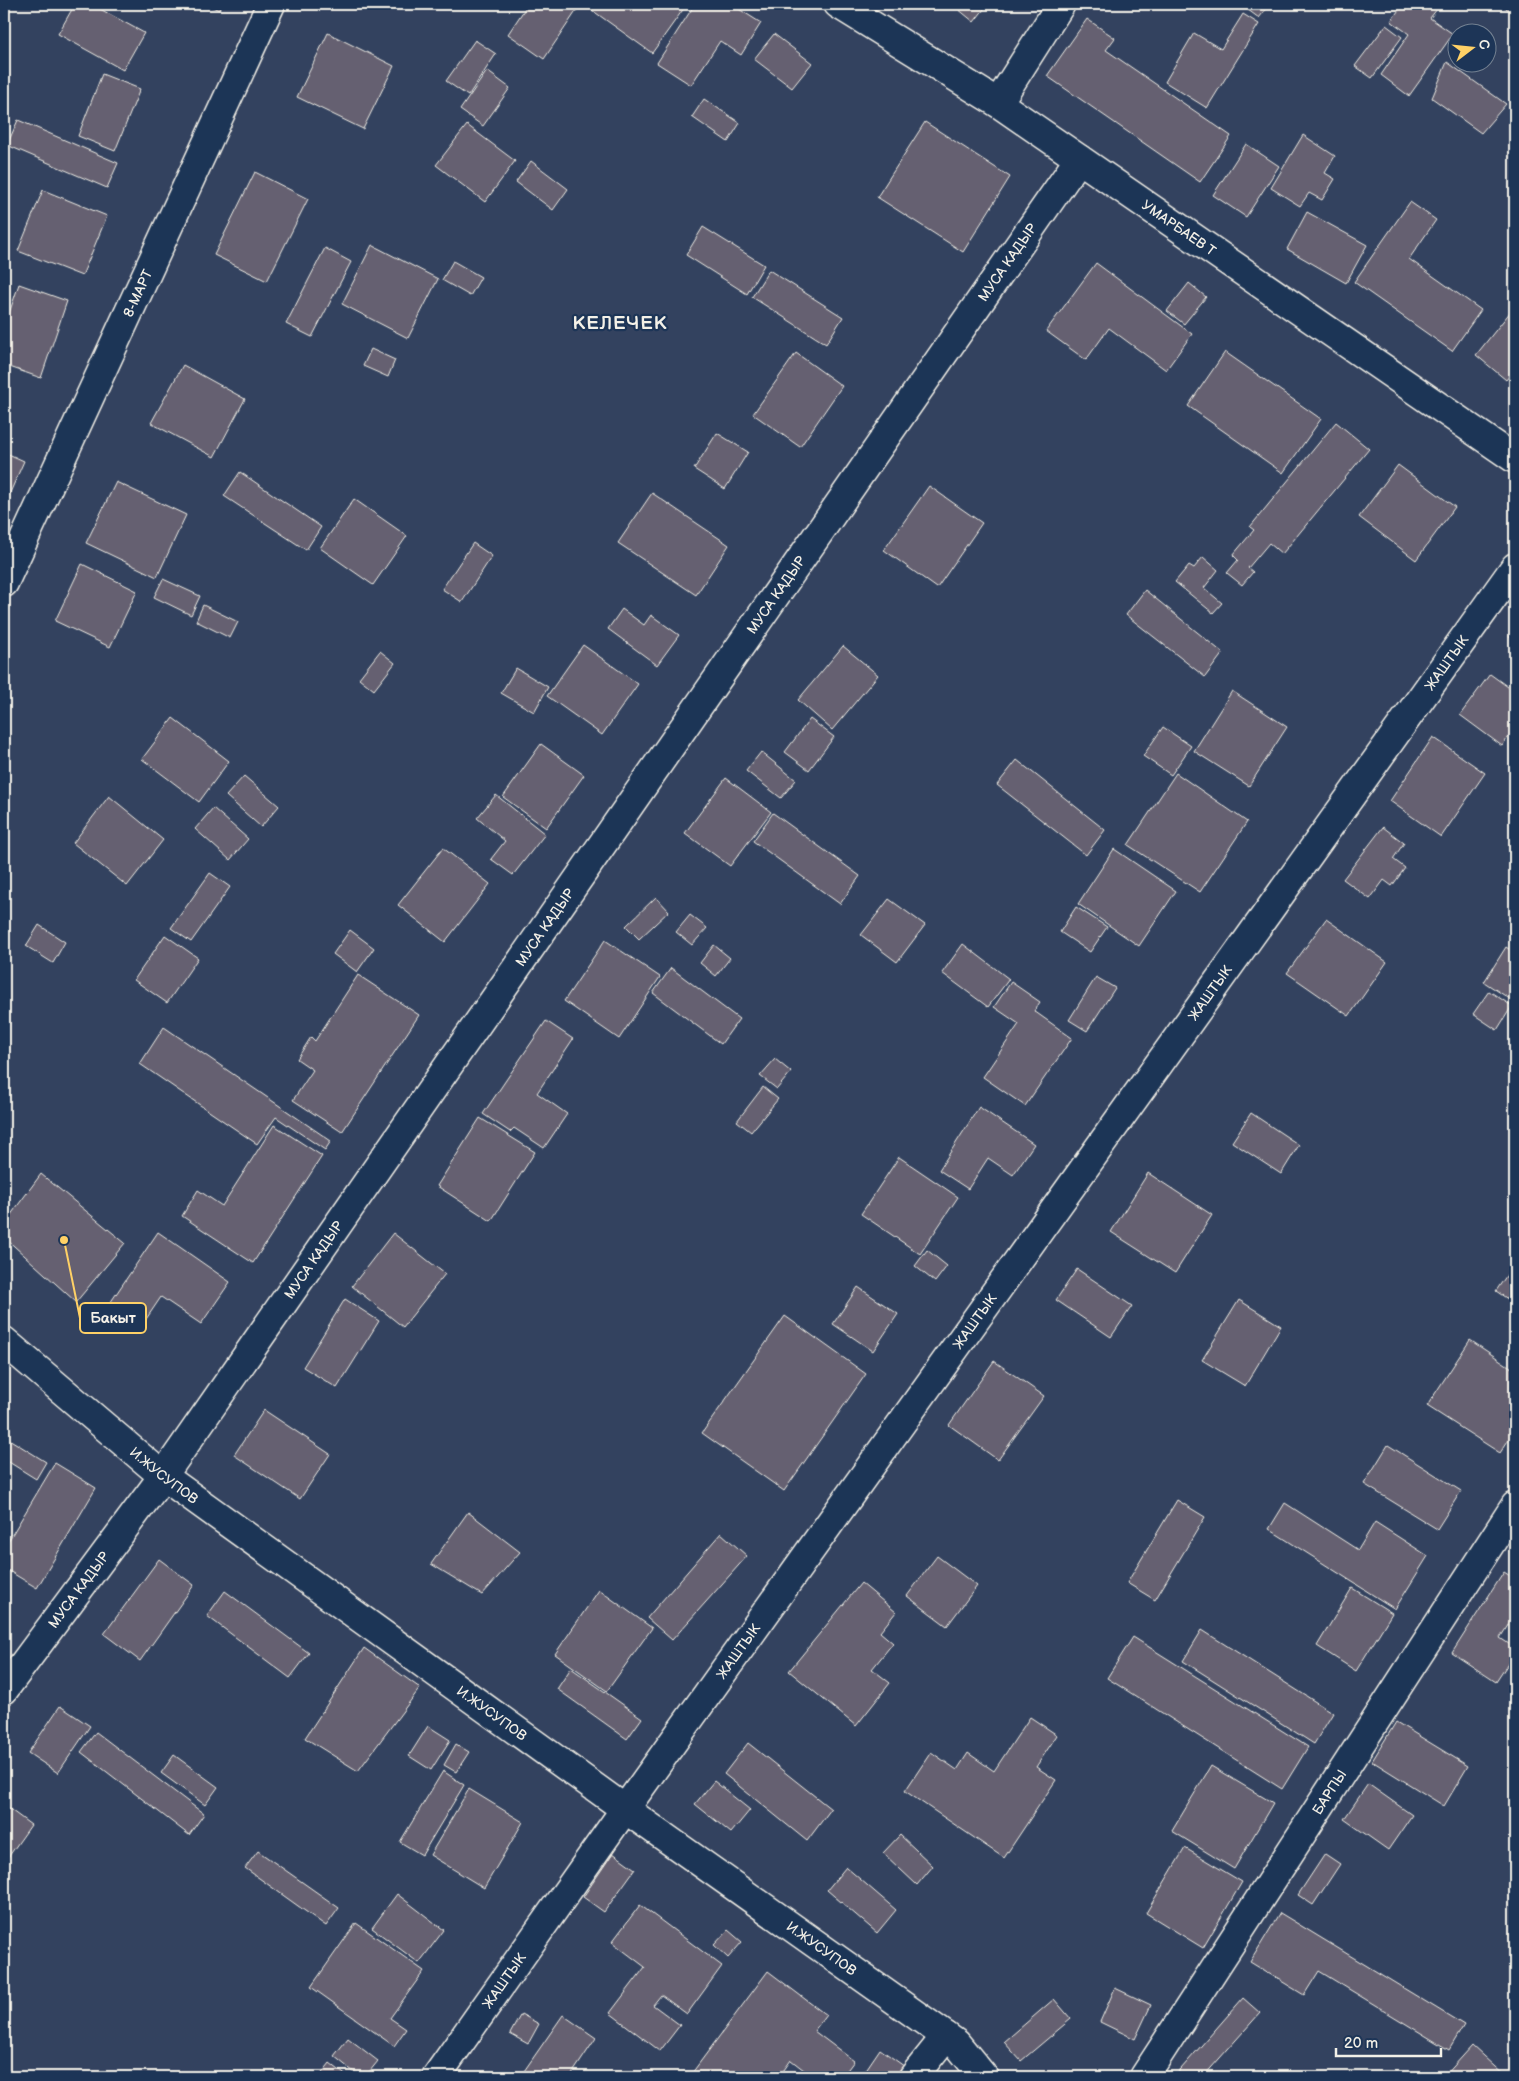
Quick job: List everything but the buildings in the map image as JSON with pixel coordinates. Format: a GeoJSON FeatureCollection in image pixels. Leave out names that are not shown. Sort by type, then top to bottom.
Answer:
{"type":"FeatureCollection","features":[{"type":"Feature","properties":{"kind":"street","name":"8-МАРТ"},"geometry":{"type":"LineString","coordinates":[[4,583],[271,4]]}},
{"type":"Feature","properties":{"kind":"street","name":"УМАРБАЕВ Т"},"geometry":{"type":"LineString","coordinates":[[838,4],[998,103],[1515,459]]}},
{"type":"Feature","properties":{"kind":"street"},"geometry":{"type":"LineString","coordinates":[[998,103],[1060,4]]}},
{"type":"Feature","properties":{"kind":"street","name":"МУСА КАДЫР"},"geometry":{"type":"LineString","coordinates":[[4,1690],[163,1476],[1079,159]]}},
{"type":"Feature","properties":{"kind":"street","name":"ЖАШТЫК"},"geometry":{"type":"LineString","coordinates":[[436,2077],[625,1809],[1515,567]]}},
{"type":"Feature","properties":{"kind":"street","name":"И.ЖУСУПОВ"},"geometry":{"type":"LineString","coordinates":[[4,1341],[163,1476],[625,1809],[957,2044],[984,2077]]}},
{"type":"Feature","properties":{"kind":"street","name":"БАРПЫ"},"geometry":{"type":"LineString","coordinates":[[1144,2077],[1515,1506]]}},
{"type":"Feature","properties":{"kind":"street"},"geometry":{"type":"LineString","coordinates":[[913,2077],[946,2036]]}},
{"type":"Feature","properties":{"kind":"place","name":"Бакыт"},"geometry":{"type":"Point","coordinates":[64,1240]}},
{"type":"Feature","properties":{"kind":"district","name":"КЕЛЕЧЕК"},"geometry":{"type":"Point","coordinates":[620,322]}}]}
